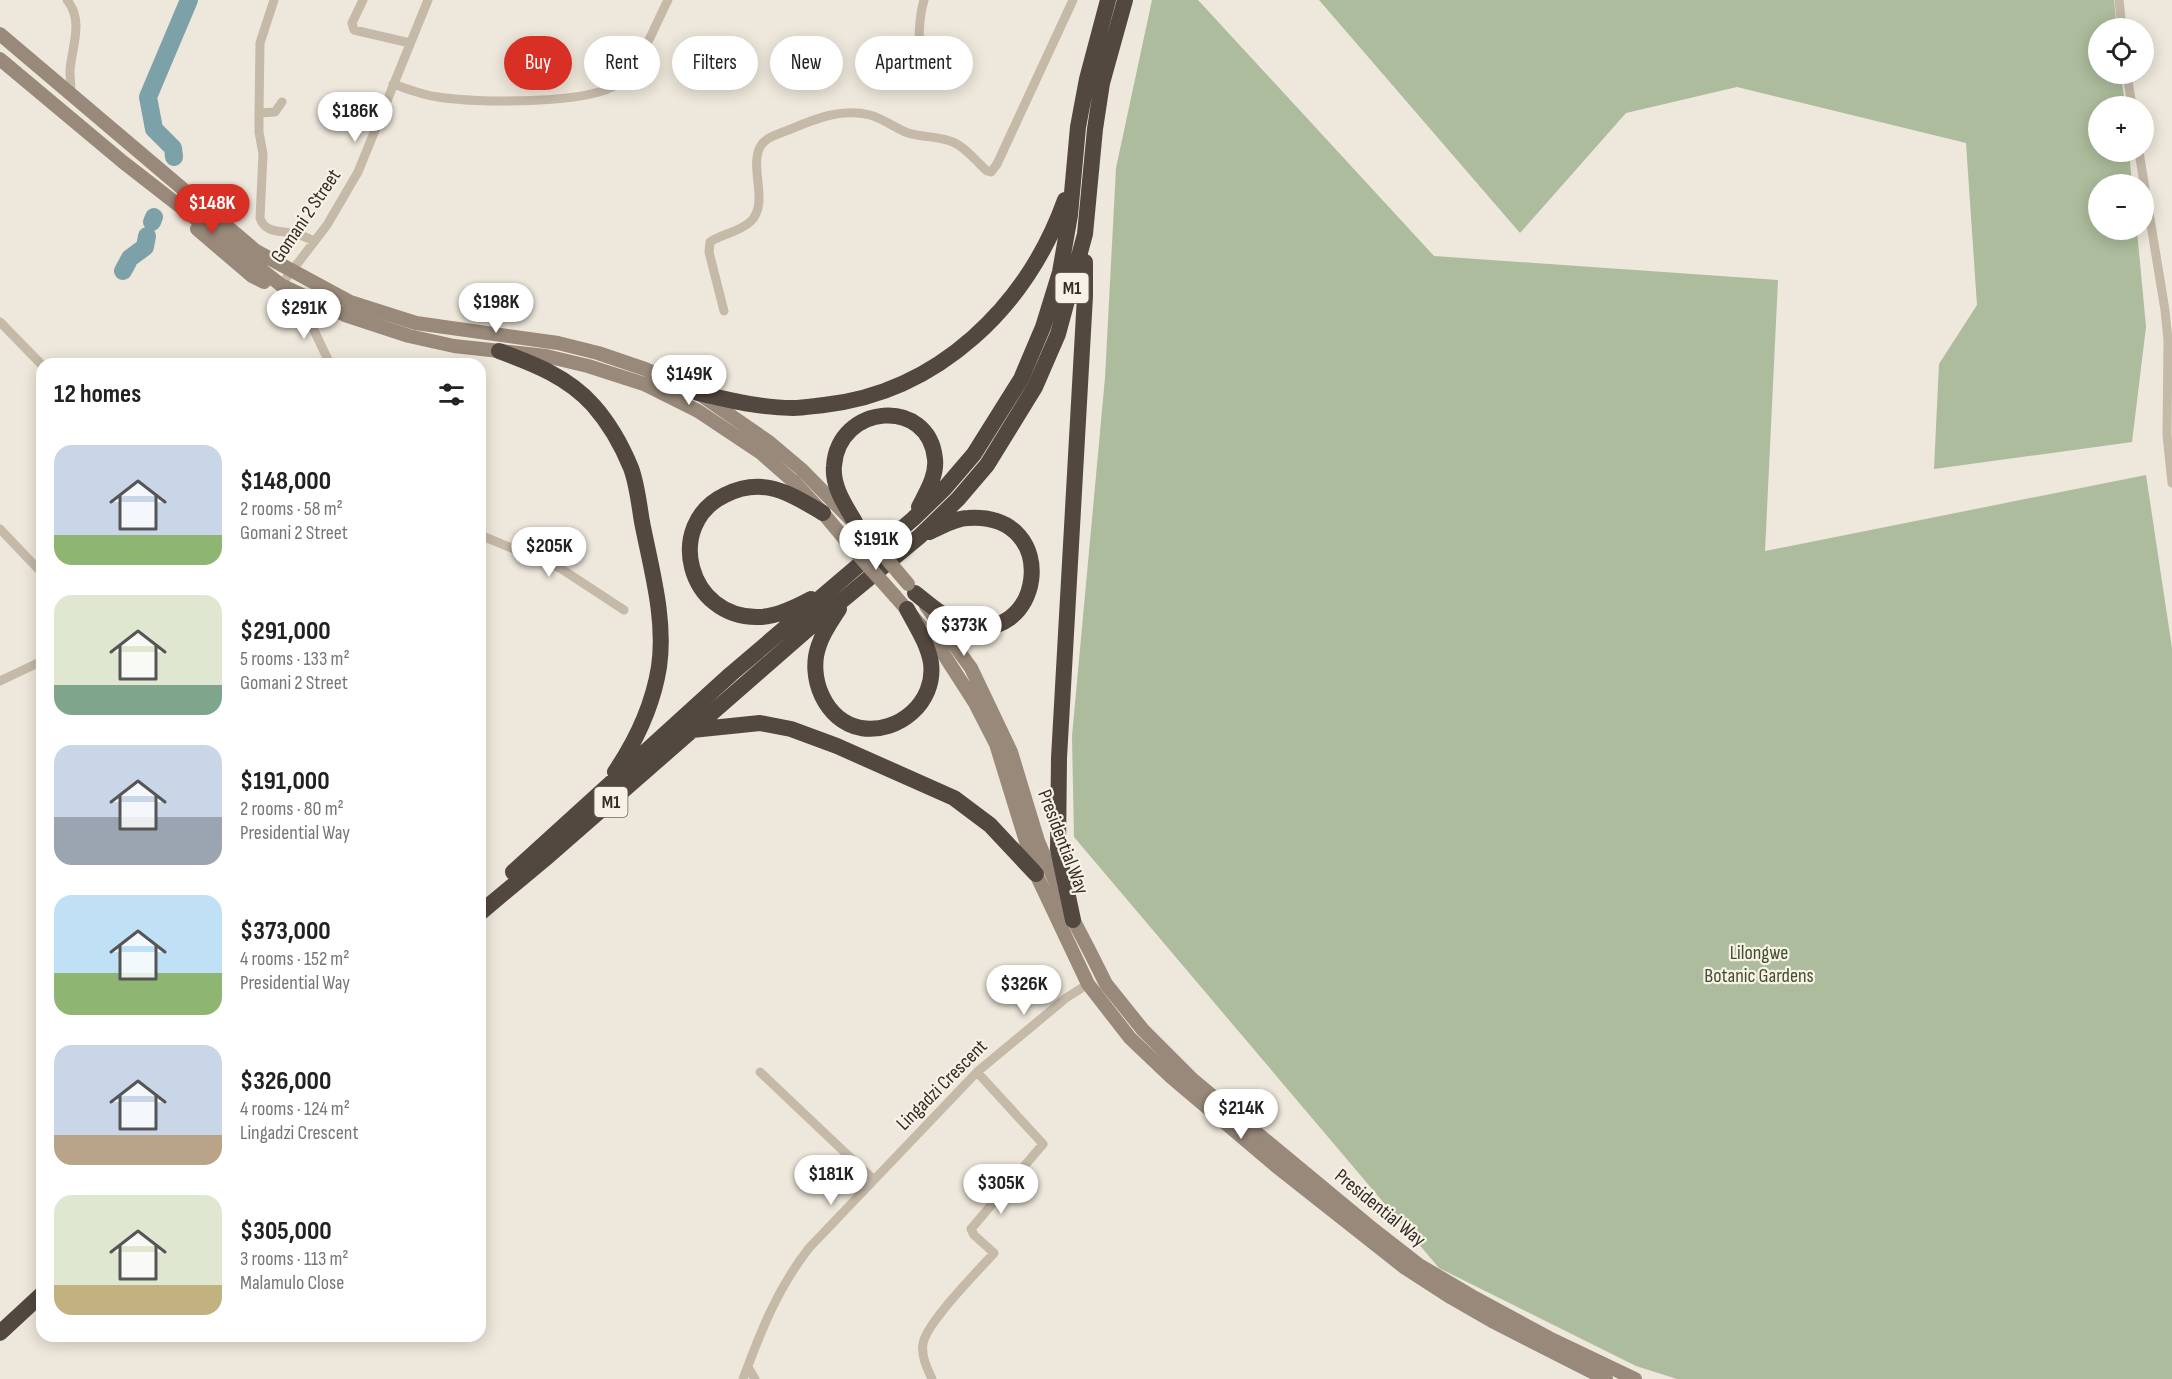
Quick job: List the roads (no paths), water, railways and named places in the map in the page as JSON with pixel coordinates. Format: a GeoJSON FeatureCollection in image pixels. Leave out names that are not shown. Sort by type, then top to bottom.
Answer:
{"type":"FeatureCollection","features":[{"type":"Feature","properties":{"kind":"highway","name":"M1"},"geometry":{"type":"LineString","coordinates":[[486,895],[731,674],[914,519],[974,454],[1021,379],[1043,327],[1060,272],[1070,215],[1078,127],[1087,79],[1108,0]]}},
{"type":"Feature","properties":{"kind":"highway","name":"M1"},"geometry":{"type":"LineString","coordinates":[[486,908],[920,536],[958,499],[987,465],[1035,387],[1058,334],[1085,234],[1102,82],[1125,0]]}},
{"type":"Feature","properties":{"kind":"highway"},"geometry":{"type":"LineString","coordinates":[[698,393],[749,404],[794,408],[839,403],[880,393],[926,371],[967,344],[1000,312],[1026,279],[1056,226],[1074,174]]}},
{"type":"Feature","properties":{"kind":"highway"},"geometry":{"type":"LineString","coordinates":[[1073,920],[1058,849],[1059,758],[1085,296],[1085,234]]}},
{"type":"Feature","properties":{"kind":"highway"},"geometry":{"type":"LineString","coordinates":[[499,351],[537,365],[568,383],[593,405],[615,435],[632,470],[660,623],[659,666],[649,706],[628,754],[599,795]]}},
{"type":"Feature","properties":{"kind":"highway"},"geometry":{"type":"LineString","coordinates":[[855,522],[839,495],[833,466],[842,439],[851,429],[866,419],[878,415],[894,415],[910,420],[920,428],[934,452],[936,462],[931,482],[914,519]]}},
{"type":"Feature","properties":{"kind":"highway"},"geometry":{"type":"LineString","coordinates":[[823,513],[789,494],[768,488],[751,487],[733,491],[717,499],[703,512],[695,526],[690,554],[693,571],[700,588],[725,612],[742,616],[762,617],[785,611],[833,586]]}},
{"type":"Feature","properties":{"kind":"highway"},"geometry":{"type":"LineString","coordinates":[[911,588],[940,613],[977,627],[994,625],[1011,617],[1022,606],[1030,590],[1033,575],[1032,559],[1025,543],[1014,529],[1000,522],[984,518],[965,518],[920,536]]}},
{"type":"Feature","properties":{"kind":"highway"},"geometry":{"type":"LineString","coordinates":[[846,598],[819,645],[814,664],[823,698],[832,711],[859,728],[896,724],[909,716],[921,704],[927,692],[931,677],[931,663],[920,633],[907,609]]}},
{"type":"Feature","properties":{"kind":"highway"},"geometry":{"type":"LineString","coordinates":[[692,730],[760,723],[791,729],[837,746],[954,798],[990,825],[1036,874]]}},
{"type":"Feature","properties":{"kind":"highway"},"geometry":{"type":"LineString","coordinates":[[0,1334],[36,1300]]}},
{"type":"Feature","properties":{"kind":"main road","name":"Presidential Way"},"geometry":{"type":"LineString","coordinates":[[0,34],[256,251],[350,302],[416,323],[558,343],[598,353],[645,369],[698,393],[769,442],[801,469],[855,522],[911,588],[971,668],[1011,752],[1038,841],[1073,920],[1106,984],[1143,1030],[1193,1080],[1419,1265],[1474,1299],[1635,1379]]}},
{"type":"Feature","properties":{"kind":"main road"},"geometry":{"type":"LineString","coordinates":[[0,59],[123,162],[281,285],[321,305],[378,327],[454,346]]}},
{"type":"Feature","properties":{"kind":"main road"},"geometry":{"type":"LineString","coordinates":[[123,162],[213,244],[252,276],[302,305],[353,326],[386,336],[454,346]]}},
{"type":"Feature","properties":{"kind":"main road","name":"Presidential Way"},"geometry":{"type":"LineString","coordinates":[[454,346],[546,356],[588,366],[644,384],[698,411],[761,453],[794,482],[939,647],[975,703],[996,744],[1036,874],[1088,984],[1130,1038],[1171,1077],[1404,1267],[1452,1298],[1606,1379]]}},
{"type":"Feature","properties":{"kind":"street"},"geometry":{"type":"LineString","coordinates":[[67,0],[73,9],[76,26],[70,71],[71,94]]}},
{"type":"Feature","properties":{"kind":"street"},"geometry":{"type":"LineString","coordinates":[[274,0],[260,44],[259,132],[263,154],[259,209],[262,224],[270,230],[296,234],[314,241]]}},
{"type":"Feature","properties":{"kind":"street"},"geometry":{"type":"LineString","coordinates":[[363,0],[352,23],[354,30],[410,44]]}},
{"type":"Feature","properties":{"kind":"street","name":"Gomani 2 Street"},"geometry":{"type":"LineString","coordinates":[[281,285],[327,225],[358,172],[428,0]]}},
{"type":"Feature","properties":{"kind":"street"},"geometry":{"type":"LineString","coordinates":[[393,84],[437,97],[456,99],[555,99],[605,90],[617,84],[631,70],[668,0]]}},
{"type":"Feature","properties":{"kind":"street"},"geometry":{"type":"LineString","coordinates":[[918,36],[924,0]]}},
{"type":"Feature","properties":{"kind":"street"},"geometry":{"type":"LineString","coordinates":[[724,311],[709,252],[710,243],[742,228],[752,220],[757,212],[759,202],[758,158],[760,146],[768,138],[828,114],[871,115],[906,132],[960,145],[991,172],[997,164],[1073,0]]}},
{"type":"Feature","properties":{"kind":"street"},"geometry":{"type":"LineString","coordinates":[[2119,0],[2121,18]]}},
{"type":"Feature","properties":{"kind":"street"},"geometry":{"type":"LineString","coordinates":[[259,113],[275,112],[282,102]]}},
{"type":"Feature","properties":{"kind":"street"},"geometry":{"type":"LineString","coordinates":[[2141,162],[2168,340],[2167,435],[2172,483]]}},
{"type":"Feature","properties":{"kind":"street"},"geometry":{"type":"LineString","coordinates":[[302,305],[327,358]]}},
{"type":"Feature","properties":{"kind":"street"},"geometry":{"type":"LineString","coordinates":[[0,322],[36,358]]}},
{"type":"Feature","properties":{"kind":"street"},"geometry":{"type":"LineString","coordinates":[[0,529],[36,567]]}},
{"type":"Feature","properties":{"kind":"street"},"geometry":{"type":"LineString","coordinates":[[486,537],[560,568],[624,610]]}},
{"type":"Feature","properties":{"kind":"street"},"geometry":{"type":"LineString","coordinates":[[0,681],[36,664]]}},
{"type":"Feature","properties":{"kind":"street","name":"Lingadzi Crescent"},"geometry":{"type":"LineString","coordinates":[[743,1379],[763,1324],[791,1270],[809,1248],[977,1072],[1066,998],[1088,984]]}},
{"type":"Feature","properties":{"kind":"street"},"geometry":{"type":"LineString","coordinates":[[760,1072],[874,1180]]}},
{"type":"Feature","properties":{"kind":"street"},"geometry":{"type":"LineString","coordinates":[[932,1379],[923,1353],[924,1336],[994,1253],[974,1235],[971,1229],[1043,1144],[977,1072]]}},
{"type":"Feature","properties":{"kind":"street"},"geometry":{"type":"LineString","coordinates":[[748,1366],[755,1379]]}},
{"type":"Feature","properties":{"kind":"waterway"},"geometry":{"type":"LineString","coordinates":[[174,157],[173,148],[154,129],[148,97],[189,0]]}},
{"type":"Feature","properties":{"kind":"waterway"},"geometry":{"type":"LineString","coordinates":[[152,222],[154,217]]}},
{"type":"Feature","properties":{"kind":"waterway"},"geometry":{"type":"LineString","coordinates":[[123,271],[130,258],[145,247],[147,236]]}},
{"type":"Feature","properties":{"kind":"park label","name":"Lilongwe Botanic Gardens"},"geometry":{"type":"Point","coordinates":[1759,964]}}]}
